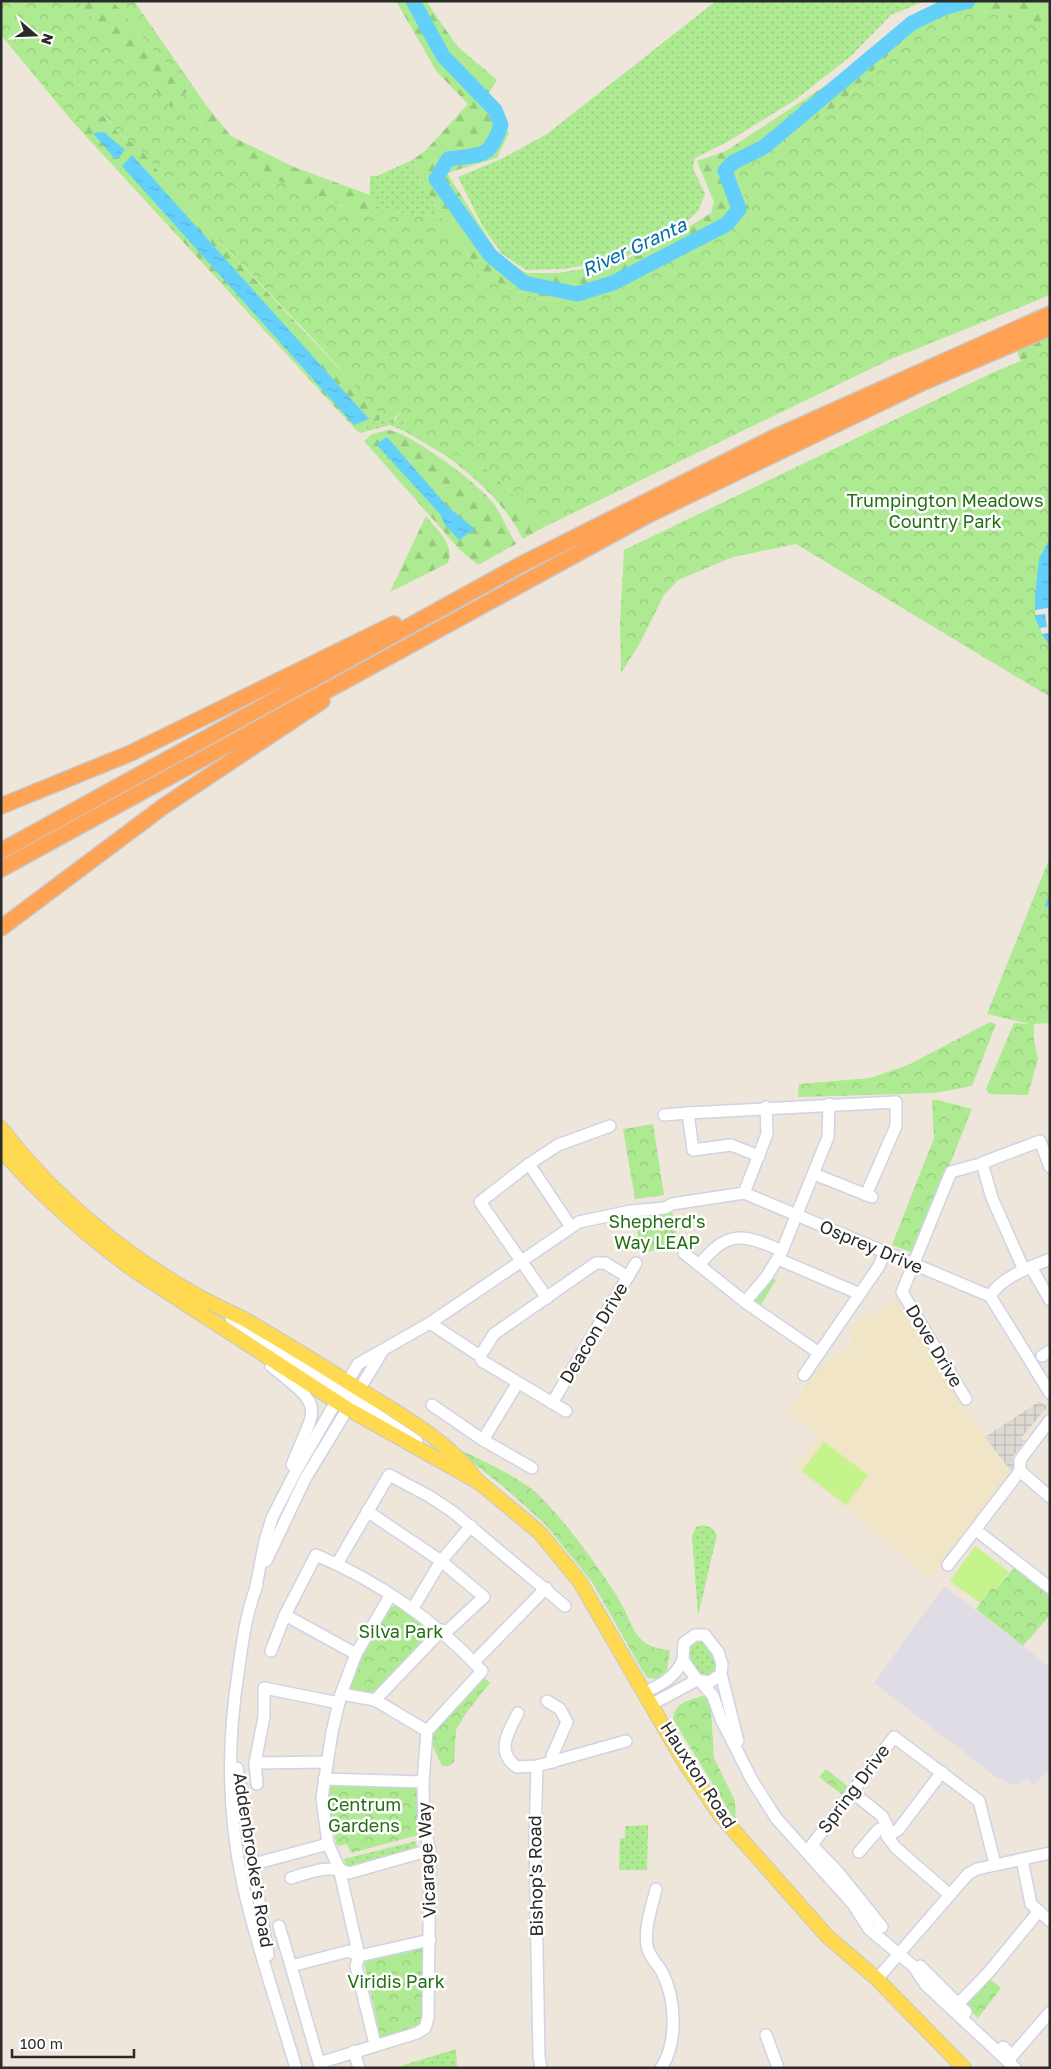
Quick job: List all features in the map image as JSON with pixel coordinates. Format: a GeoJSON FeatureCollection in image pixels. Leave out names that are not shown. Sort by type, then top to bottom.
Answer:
{"type":"FeatureCollection","features":[{"type":"Feature","properties":{"kind":"highway"},"geometry":{"type":"LineString","coordinates":[[1,851],[522,564],[775,438],[1050,314]]}},
{"type":"Feature","properties":{"kind":"highway"},"geometry":{"type":"LineString","coordinates":[[1,869],[646,516],[924,382],[1050,328]]}},
{"type":"Feature","properties":{"kind":"highway"},"geometry":{"type":"LineString","coordinates":[[1,806],[131,753],[395,623],[429,615]]}},
{"type":"Feature","properties":{"kind":"highway"},"geometry":{"type":"LineString","coordinates":[[1,928],[164,806],[343,689],[380,660]]}},
{"type":"Feature","properties":{"kind":"main road"},"geometry":{"type":"LineString","coordinates":[[1,1128],[37,1170],[94,1224],[196,1295],[243,1319],[348,1391],[458,1473],[480,1483]]}},
{"type":"Feature","properties":{"kind":"main road"},"geometry":{"type":"LineString","coordinates":[[1,1150],[47,1200],[109,1252],[231,1334],[348,1391],[456,1456],[467,1466],[480,1483]]}},
{"type":"Feature","properties":{"kind":"main road","name":"Hauxton Road"},"geometry":{"type":"LineString","coordinates":[[480,1483],[516,1511],[551,1546],[580,1582],[683,1760],[720,1815],[827,1936],[876,1979],[964,2068]]}},
{"type":"Feature","properties":{"kind":"street"},"geometry":{"type":"LineString","coordinates":[[664,1115],[766,1107],[896,1102],[896,1126],[869,1196],[814,1174]]}},
{"type":"Feature","properties":{"kind":"street"},"geometry":{"type":"LineString","coordinates":[[745,1302],[780,1255],[814,1174],[830,1130],[828,1104]]}},
{"type":"Feature","properties":{"kind":"street"},"geometry":{"type":"LineString","coordinates":[[348,1391],[385,1349],[430,1322],[585,1219],[631,1211],[642,1212],[665,1208],[672,1204],[744,1193],[767,1134],[766,1107]]}},
{"type":"Feature","properties":{"kind":"street"},"geometry":{"type":"LineString","coordinates":[[688,1113],[693,1150],[731,1145],[759,1156]]}},
{"type":"Feature","properties":{"kind":"street"},"geometry":{"type":"LineString","coordinates":[[547,1298],[480,1202],[528,1164],[558,1145],[610,1126]]}},
{"type":"Feature","properties":{"kind":"street"},"geometry":{"type":"LineString","coordinates":[[1050,1167],[1040,1141],[982,1163],[992,1198],[1027,1269],[1050,1300]]}},
{"type":"Feature","properties":{"kind":"street"},"geometry":{"type":"LineString","coordinates":[[528,1164],[571,1227]]}},
{"type":"Feature","properties":{"kind":"street"},"geometry":{"type":"LineString","coordinates":[[914,1264],[951,1172],[976,1165]]}},
{"type":"Feature","properties":{"kind":"street","name":"Osprey Drive"},"geometry":{"type":"LineString","coordinates":[[744,1193],[990,1296]]}},
{"type":"Feature","properties":{"kind":"street"},"geometry":{"type":"LineString","coordinates":[[699,1265],[715,1245],[726,1240],[747,1237],[860,1294]]}},
{"type":"Feature","properties":{"kind":"street"},"geometry":{"type":"LineString","coordinates":[[684,1253],[745,1302],[819,1353]]}},
{"type":"Feature","properties":{"kind":"street"},"geometry":{"type":"LineString","coordinates":[[804,1375],[879,1266],[884,1253]]}},
{"type":"Feature","properties":{"kind":"street"},"geometry":{"type":"LineString","coordinates":[[1050,1259],[1027,1269],[994,1290],[990,1296],[1050,1393]]}},
{"type":"Feature","properties":{"kind":"street"},"geometry":{"type":"LineString","coordinates":[[480,1356],[494,1334],[596,1263],[605,1263],[628,1277]]}},
{"type":"Feature","properties":{"kind":"street","name":"Deacon Drive"},"geometry":{"type":"LineString","coordinates":[[552,1402],[636,1263]]}},
{"type":"Feature","properties":{"kind":"street","name":"Dove Drive"},"geometry":{"type":"LineString","coordinates":[[914,1264],[902,1292],[966,1400]]}},
{"type":"Feature","properties":{"kind":"street","name":"Deacon Drive"},"geometry":{"type":"LineString","coordinates":[[430,1322],[480,1356],[482,1361],[566,1411]]}},
{"type":"Feature","properties":{"kind":"street"},"geometry":{"type":"LineString","coordinates":[[231,1334],[300,1389],[311,1405],[311,1421],[272,1518]]}},
{"type":"Feature","properties":{"kind":"street"},"geometry":{"type":"LineString","coordinates":[[483,1440],[518,1384]]}},
{"type":"Feature","properties":{"kind":"street","name":"Addenbrooke's Road"},"geometry":{"type":"LineString","coordinates":[[296,2068],[242,1878],[232,1804],[232,1732],[241,1649],[265,1541],[272,1518],[297,1469],[348,1391]]}},
{"type":"Feature","properties":{"kind":"street","name":"Addenbrooke's Road"},"geometry":{"type":"LineString","coordinates":[[255,1591],[287,1514],[348,1391]]}},
{"type":"Feature","properties":{"kind":"street"},"geometry":{"type":"LineString","coordinates":[[432,1405],[483,1440],[532,1468]]}},
{"type":"Feature","properties":{"kind":"street"},"geometry":{"type":"LineString","coordinates":[[948,1565],[1020,1471],[1020,1460],[1050,1420]]}},
{"type":"Feature","properties":{"kind":"street"},"geometry":{"type":"LineString","coordinates":[[1020,1471],[1050,1497]]}},
{"type":"Feature","properties":{"kind":"street"},"geometry":{"type":"LineString","coordinates":[[337,1564],[389,1475],[429,1496],[471,1526],[565,1606]]}},
{"type":"Feature","properties":{"kind":"street"},"geometry":{"type":"LineString","coordinates":[[367,1511],[441,1561],[484,1597],[444,1632],[375,1700]]}},
{"type":"Feature","properties":{"kind":"street"},"geometry":{"type":"LineString","coordinates":[[413,1608],[441,1561],[471,1526]]}},
{"type":"Feature","properties":{"kind":"street"},"geometry":{"type":"LineString","coordinates":[[976,1530],[1050,1588]]}},
{"type":"Feature","properties":{"kind":"street"},"geometry":{"type":"LineString","coordinates":[[257,1784],[255,1763],[264,1717],[264,1688],[340,1699],[375,1700],[427,1731],[482,1671],[444,1632],[413,1608],[337,1564],[316,1555],[285,1615],[271,1650]]}},
{"type":"Feature","properties":{"kind":"street"},"geometry":{"type":"LineString","coordinates":[[474,1662],[546,1588]]}},
{"type":"Feature","properties":{"kind":"street"},"geometry":{"type":"LineString","coordinates":[[280,1926],[318,2063],[375,2044],[356,1966],[359,1956],[338,1868],[328,1844],[322,1798],[327,1762],[340,1699],[356,1654],[390,1596]]}},
{"type":"Feature","properties":{"kind":"street"},"geometry":{"type":"LineString","coordinates":[[285,1615],[356,1654]]}},
{"type":"Feature","properties":{"kind":"street"},"geometry":{"type":"LineString","coordinates":[[644,1692],[659,1687],[677,1673],[683,1660],[683,1647],[686,1640],[696,1635],[705,1635],[718,1652],[722,1664],[721,1674],[742,1758]]}},
{"type":"Feature","properties":{"kind":"street"},"geometry":{"type":"LineString","coordinates":[[683,1660],[713,1696],[722,1719],[765,1802],[790,1834],[853,1904],[869,1929],[913,1966],[926,1985],[1015,2068]]}},
{"type":"Feature","properties":{"kind":"street"},"geometry":{"type":"LineString","coordinates":[[652,1704],[699,1681],[710,1682],[721,1674]]}},
{"type":"Feature","properties":{"kind":"street"},"geometry":{"type":"LineString","coordinates":[[547,1702],[560,1709],[567,1722],[552,1756],[553,1762]]}},
{"type":"Feature","properties":{"kind":"street"},"geometry":{"type":"LineString","coordinates":[[518,1713],[506,1737],[504,1749],[507,1758],[517,1767],[537,1766],[626,1741]]}},
{"type":"Feature","properties":{"kind":"street","name":"Vicarage Way"},"geometry":{"type":"LineString","coordinates":[[375,2044],[417,2033],[424,2028],[428,2018],[430,1850],[424,1827],[423,1782],[427,1731]]}},
{"type":"Feature","properties":{"kind":"street","name":"Addenbrooke's Road"},"geometry":{"type":"LineString","coordinates":[[232,1732],[272,1989]]}},
{"type":"Feature","properties":{"kind":"street","name":"Spring Drive"},"geometry":{"type":"LineString","coordinates":[[882,1927],[837,1871],[812,1845],[894,1737],[979,1801],[995,1864]]}},
{"type":"Feature","properties":{"kind":"street"},"geometry":{"type":"LineString","coordinates":[[255,1763],[327,1762]]}},
{"type":"Feature","properties":{"kind":"street","name":"Bishop's Road"},"geometry":{"type":"LineString","coordinates":[[537,1766],[535,1850],[539,2057],[541,2068]]}},
{"type":"Feature","properties":{"kind":"street"},"geometry":{"type":"LineString","coordinates":[[859,1852],[878,1830],[898,1830],[942,1772]]}},
{"type":"Feature","properties":{"kind":"street"},"geometry":{"type":"LineString","coordinates":[[324,1779],[423,1782]]}},
{"type":"Feature","properties":{"kind":"street"},"geometry":{"type":"LineString","coordinates":[[852,1792],[882,1816],[896,1848],[950,1895]]}},
{"type":"Feature","properties":{"kind":"street"},"geometry":{"type":"LineString","coordinates":[[242,1878],[254,1864],[328,1844]]}},
{"type":"Feature","properties":{"kind":"street"},"geometry":{"type":"LineString","coordinates":[[291,1878],[328,1868],[338,1868],[349,1873],[430,1850]]}},
{"type":"Feature","properties":{"kind":"street"},"geometry":{"type":"LineString","coordinates":[[876,1979],[968,1874],[977,1869],[995,1864],[1050,1853]]}},
{"type":"Feature","properties":{"kind":"street"},"geometry":{"type":"LineString","coordinates":[[1022,1860],[1031,1904],[1050,1921]]}},
{"type":"Feature","properties":{"kind":"street"},"geometry":{"type":"LineString","coordinates":[[656,1889],[646,1930],[647,1947],[652,1959],[662,1971],[671,1996],[672,2038],[668,2056],[661,2068]]}},
{"type":"Feature","properties":{"kind":"street"},"geometry":{"type":"LineString","coordinates":[[958,2004],[989,1972],[1039,1911]]}},
{"type":"Feature","properties":{"kind":"street"},"geometry":{"type":"LineString","coordinates":[[291,1966],[349,1951],[359,1956],[430,1940]]}},
{"type":"Feature","properties":{"kind":"street"},"geometry":{"type":"LineString","coordinates":[[920,1966],[1012,2056],[1050,2012]]}},
{"type":"Feature","properties":{"kind":"street"},"geometry":{"type":"LineString","coordinates":[[766,2035],[778,2068]]}},
{"type":"Feature","properties":{"kind":"street"},"geometry":{"type":"LineString","coordinates":[[354,2051],[360,2068]]}},
{"type":"Feature","properties":{"kind":"shaded area"},"geometry":{"type":"Polygon","coordinates":[[[896,1299],[994,1451],[1012,1475],[932,1578],[795,1467],[819,1435],[788,1412],[816,1369],[854,1345],[848,1327],[896,1299]]]}},
{"type":"Feature","properties":{"kind":"shaded area"},"geometry":{"type":"Polygon","coordinates":[[[1040,1401],[1047,1407],[1021,1438],[1025,1441],[1013,1456],[1016,1470],[1013,1474],[985,1437],[1040,1401]]]}},
{"type":"Feature","properties":{"kind":"shaded area"},"geometry":{"type":"Polygon","coordinates":[[[944,1586],[1050,1667],[1050,1768],[1034,1785],[1027,1779],[1020,1784],[1012,1785],[996,1777],[874,1683],[944,1586]]]}},
{"type":"Feature","properties":{"kind":"green space"},"geometry":{"type":"Polygon","coordinates":[[[1,1],[78,1],[171,108],[192,87],[155,53],[113,1],[134,1],[206,105],[200,126],[248,169],[363,214],[392,212],[441,217],[463,243],[480,278],[484,276],[536,298],[557,301],[604,290],[634,277],[753,217],[735,171],[839,105],[918,26],[943,14],[983,11],[1028,23],[1050,23],[1050,295],[891,359],[544,527],[490,472],[456,454],[448,457],[406,432],[401,411],[391,423],[387,421],[315,341],[192,212],[137,145],[121,136],[105,116],[72,121],[1,35],[1,1]]]}},
{"type":"Feature","properties":{"kind":"green space"},"geometry":{"type":"Polygon","coordinates":[[[78,1],[113,1],[155,53],[192,87],[171,108],[78,1]]]}},
{"type":"Feature","properties":{"kind":"green space"},"geometry":{"type":"Polygon","coordinates":[[[396,1],[426,1],[457,46],[497,80],[487,96],[509,133],[497,158],[447,173],[499,255],[526,273],[558,273],[619,263],[679,233],[711,213],[714,202],[697,161],[726,151],[837,78],[940,1],[1050,1],[1050,23],[1028,23],[983,11],[918,26],[839,105],[735,171],[753,217],[634,277],[604,290],[557,301],[536,298],[484,276],[480,279],[463,243],[441,217],[419,176],[414,159],[426,150],[468,104],[437,72],[396,1]]]}},
{"type":"Feature","properties":{"kind":"green space"},"geometry":{"type":"Polygon","coordinates":[[[716,1],[925,1],[891,15],[851,56],[795,100],[729,141],[695,158],[693,168],[705,194],[698,211],[678,230],[621,259],[563,269],[526,270],[502,254],[483,227],[458,177],[501,159],[547,134],[716,1]]]}},
{"type":"Feature","properties":{"kind":"green space"},"geometry":{"type":"Polygon","coordinates":[[[206,105],[231,136],[294,167],[370,195],[373,202],[371,210],[363,214],[248,169],[200,126],[206,105]]]}},
{"type":"Feature","properties":{"kind":"green space"},"geometry":{"type":"Polygon","coordinates":[[[104,116],[121,136],[137,145],[192,212],[383,415],[379,420],[356,430],[72,121],[104,116]]]}},
{"type":"Feature","properties":{"kind":"green space"},"geometry":{"type":"Polygon","coordinates":[[[414,159],[419,176],[441,217],[392,212],[363,214],[371,210],[373,203],[370,195],[370,176],[377,176],[414,159]]]}},
{"type":"Feature","properties":{"kind":"green space"},"geometry":{"type":"Polygon","coordinates":[[[1050,337],[1050,349],[1021,361],[1017,351],[1050,337]]]}},
{"type":"Feature","properties":{"kind":"green space","name":"Trumpington Meadows Country Park"},"geometry":{"type":"Polygon","coordinates":[[[1050,349],[1050,697],[796,544],[733,557],[678,580],[664,595],[640,643],[621,673],[620,623],[624,550],[996,371],[1050,349]]]}},
{"type":"Feature","properties":{"kind":"green space"},"geometry":{"type":"Polygon","coordinates":[[[401,410],[406,432],[390,425],[360,433],[356,430],[379,420],[383,415],[387,421],[396,420],[401,410]]]}},
{"type":"Feature","properties":{"kind":"green space"},"geometry":{"type":"Polygon","coordinates":[[[388,430],[398,433],[427,449],[474,484],[493,503],[516,544],[478,565],[460,550],[364,441],[372,434],[388,430]]]}},
{"type":"Feature","properties":{"kind":"green space"},"geometry":{"type":"Polygon","coordinates":[[[455,453],[490,472],[544,527],[523,539],[500,504],[448,457],[455,453]]]}},
{"type":"Feature","properties":{"kind":"green space"},"geometry":{"type":"Polygon","coordinates":[[[426,516],[440,532],[447,544],[450,556],[448,563],[390,592],[426,516]]]}},
{"type":"Feature","properties":{"kind":"green space"},"geometry":{"type":"Polygon","coordinates":[[[1050,857],[1050,1023],[1034,1024],[1034,1040],[1038,1059],[1028,1095],[989,1094],[986,1089],[1014,1023],[1030,1024],[987,1014],[1050,857]]]}},
{"type":"Feature","properties":{"kind":"green space"},"geometry":{"type":"Polygon","coordinates":[[[990,1022],[996,1024],[972,1086],[935,1093],[798,1097],[799,1084],[870,1078],[908,1065],[990,1022]]]}},
{"type":"Feature","properties":{"kind":"green space"},"geometry":{"type":"Polygon","coordinates":[[[932,1100],[972,1109],[914,1253],[892,1245],[934,1138],[932,1100]]]}},
{"type":"Feature","properties":{"kind":"green space"},"geometry":{"type":"Polygon","coordinates":[[[653,1124],[664,1195],[635,1199],[623,1129],[653,1124]]]}},
{"type":"Feature","properties":{"kind":"green space","name":"Shepherd's Way LEAP"},"geometry":{"type":"Polygon","coordinates":[[[672,1211],[679,1246],[641,1253],[635,1218],[672,1211]]]}},
{"type":"Feature","properties":{"kind":"green space"},"geometry":{"type":"Polygon","coordinates":[[[772,1277],[776,1280],[760,1306],[755,1303],[755,1298],[772,1277]]]}},
{"type":"Feature","properties":{"kind":"green space"},"geometry":{"type":"Polygon","coordinates":[[[824,1442],[868,1475],[846,1505],[802,1471],[824,1442]]]}},
{"type":"Feature","properties":{"kind":"green space"},"geometry":{"type":"Polygon","coordinates":[[[451,1445],[520,1481],[538,1494],[557,1515],[607,1581],[640,1639],[660,1649],[670,1650],[667,1670],[658,1679],[648,1678],[642,1670],[592,1582],[545,1524],[505,1488],[451,1445]]]}},
{"type":"Feature","properties":{"kind":"green space"},"geometry":{"type":"Polygon","coordinates":[[[704,1525],[712,1528],[717,1535],[698,1616],[692,1536],[696,1527],[704,1525]]]}},
{"type":"Feature","properties":{"kind":"green space"},"geometry":{"type":"Polygon","coordinates":[[[975,1546],[1009,1572],[996,1590],[992,1587],[980,1603],[950,1581],[975,1546]]]}},
{"type":"Feature","properties":{"kind":"green space"},"geometry":{"type":"Polygon","coordinates":[[[1015,1566],[1050,1594],[1050,1615],[1023,1646],[976,1609],[992,1587],[996,1590],[1015,1566]]]}},
{"type":"Feature","properties":{"kind":"green space","name":"Silva Park"},"geometry":{"type":"Polygon","coordinates":[[[393,1606],[398,1606],[428,1622],[433,1634],[418,1650],[410,1655],[410,1659],[375,1696],[350,1689],[349,1677],[387,1610],[393,1606]]]}},
{"type":"Feature","properties":{"kind":"green space"},"geometry":{"type":"Polygon","coordinates":[[[696,1639],[705,1642],[717,1663],[716,1671],[710,1677],[702,1676],[692,1661],[689,1648],[690,1643],[696,1639]]]}},
{"type":"Feature","properties":{"kind":"green space"},"geometry":{"type":"Polygon","coordinates":[[[484,1678],[490,1683],[466,1713],[456,1730],[454,1762],[449,1766],[442,1766],[429,1738],[430,1735],[484,1678]]]}},
{"type":"Feature","properties":{"kind":"green space"},"geometry":{"type":"Polygon","coordinates":[[[702,1696],[707,1697],[711,1709],[714,1758],[735,1801],[736,1822],[673,1719],[674,1713],[679,1706],[702,1696]]]}},
{"type":"Feature","properties":{"kind":"green space"},"geometry":{"type":"Polygon","coordinates":[[[826,1769],[850,1788],[844,1796],[819,1777],[826,1769]]]}},
{"type":"Feature","properties":{"kind":"green space","name":"Centrum Gardens"},"geometry":{"type":"Polygon","coordinates":[[[330,1783],[415,1785],[420,1789],[418,1835],[351,1853],[347,1844],[337,1846],[327,1803],[326,1786],[330,1783]]]}},
{"type":"Feature","properties":{"kind":"green space"},"geometry":{"type":"Polygon","coordinates":[[[648,1825],[647,1870],[619,1870],[620,1838],[625,1838],[625,1826],[648,1825]]]}},
{"type":"Feature","properties":{"kind":"green space"},"geometry":{"type":"Polygon","coordinates":[[[416,1841],[417,1851],[350,1869],[345,1866],[344,1859],[416,1841]]]}},
{"type":"Feature","properties":{"kind":"green space","name":"Viridis Park"},"geometry":{"type":"Polygon","coordinates":[[[425,1946],[424,2019],[421,2026],[381,2040],[364,1962],[425,1946]]]}},
{"type":"Feature","properties":{"kind":"green space"},"geometry":{"type":"Polygon","coordinates":[[[989,1978],[1001,1988],[978,2018],[966,2007],[966,2002],[989,1978]]]}},
{"type":"Feature","properties":{"kind":"green space"},"geometry":{"type":"Polygon","coordinates":[[[456,2049],[457,2068],[394,2068],[456,2049]]]}},
{"type":"Feature","properties":{"kind":"water"},"geometry":{"type":"Polygon","coordinates":[[[104,132],[125,150],[116,160],[93,133],[104,132]]]}},
{"type":"Feature","properties":{"kind":"water"},"geometry":{"type":"Polygon","coordinates":[[[132,155],[369,419],[354,425],[122,166],[132,155]]]}},
{"type":"Feature","properties":{"kind":"water"},"geometry":{"type":"Polygon","coordinates":[[[387,437],[447,506],[475,529],[459,540],[445,525],[440,514],[376,444],[387,437]]]}},
{"type":"Feature","properties":{"kind":"water"},"geometry":{"type":"Polygon","coordinates":[[[1050,538],[1050,646],[1035,618],[1035,596],[1039,559],[1050,538]]]}},
{"type":"Feature","properties":{"kind":"pier"},"geometry":{"type":"Polygon","coordinates":[[[1048,608],[1050,633],[1042,634],[1040,628],[1047,627],[1045,614],[1035,615],[1035,610],[1048,608]]]}},
{"type":"Feature","properties":{"kind":"waterway","name":"River Granta"},"geometry":{"type":"LineString","coordinates":[[413,1],[443,56],[495,110],[501,125],[497,136],[488,150],[477,155],[448,159],[436,179],[490,255],[524,283],[577,294],[613,283],[727,224],[739,209],[725,171],[732,163],[764,147],[912,23],[943,8],[968,1]]}},
{"type":"Feature","properties":{"kind":"waterway"},"geometry":{"type":"LineString","coordinates":[[1046,906],[1050,897]]}}]}
